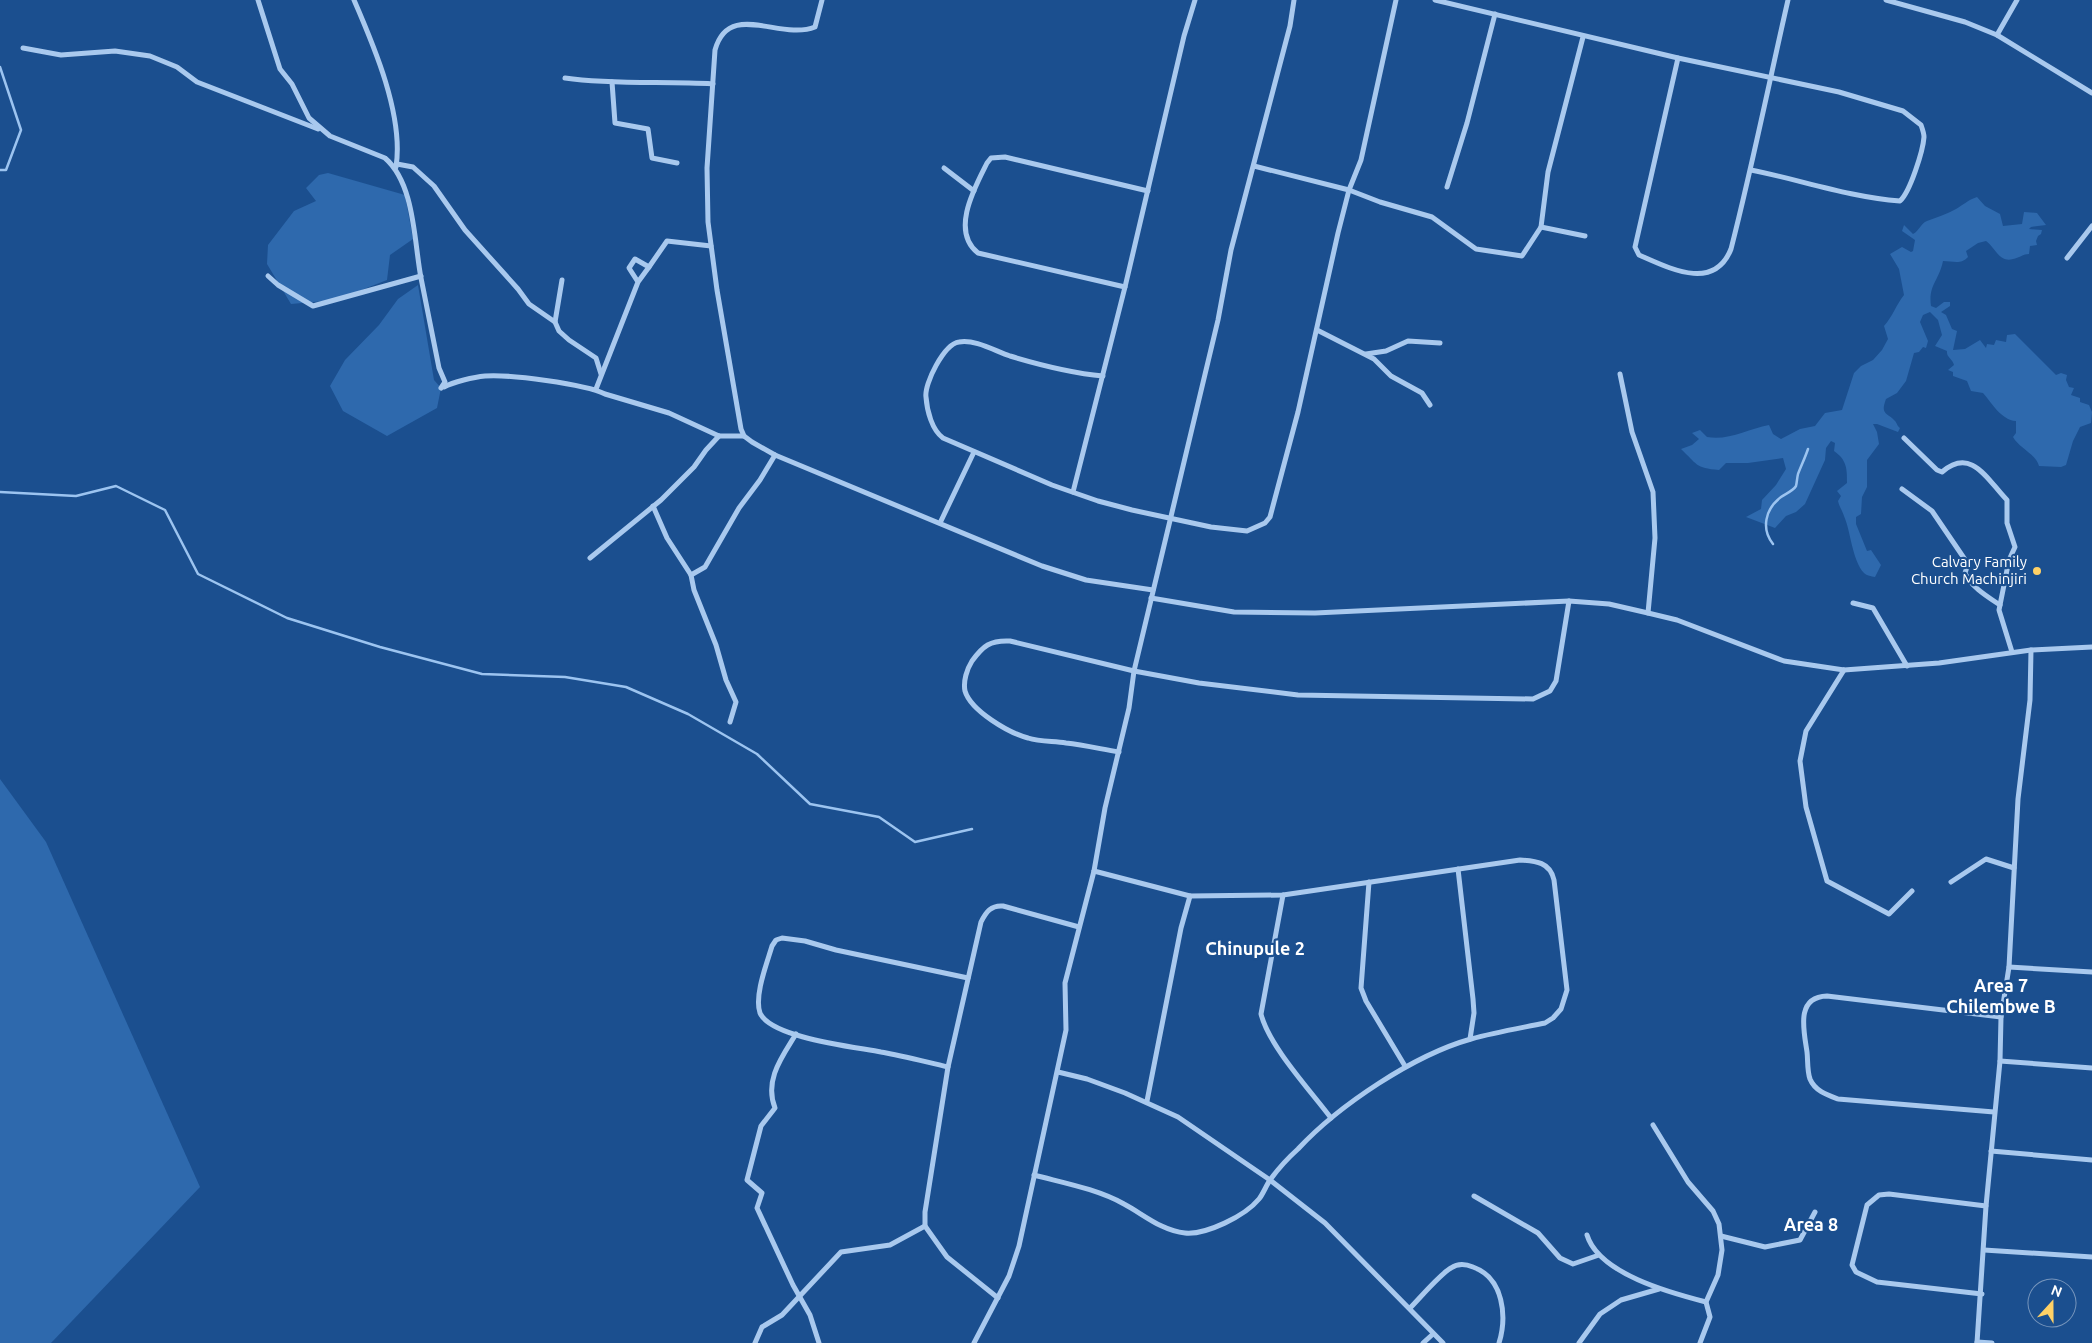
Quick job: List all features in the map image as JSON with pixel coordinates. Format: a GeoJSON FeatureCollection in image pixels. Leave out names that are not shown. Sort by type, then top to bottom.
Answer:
{"type":"FeatureCollection","features":[{"type":"Feature","properties":{"kind":"street"},"geometry":{"type":"LineString","coordinates":[[258,0],[280,69],[292,84],[309,118],[321,131]]}},
{"type":"Feature","properties":{"kind":"street"},"geometry":{"type":"LineString","coordinates":[[354,0],[380,61],[395,124],[396,167],[410,211],[440,368],[446,382],[441,388],[446,385],[486,376],[527,379],[596,389],[669,414],[719,436],[744,436]]}},
{"type":"Feature","properties":{"kind":"street"},"geometry":{"type":"LineString","coordinates":[[822,0],[815,27],[805,31],[742,21],[733,22],[727,25],[717,44],[707,168],[708,222],[733,388],[744,436],[775,455],[1042,566],[1086,580],[1153,590]]}},
{"type":"Feature","properties":{"kind":"street"},"geometry":{"type":"LineString","coordinates":[[1072,492],[1125,287],[1184,36],[1195,0]]}},
{"type":"Feature","properties":{"kind":"street"},"geometry":{"type":"LineString","coordinates":[[974,1343],[1009,1276],[1019,1246],[1066,1030],[1065,983],[1094,871],[1105,808],[1129,708],[1134,671],[1218,320],[1231,250],[1290,26],[1294,0]]}},
{"type":"Feature","properties":{"kind":"street"},"geometry":{"type":"LineString","coordinates":[[1103,376],[1073,373],[964,341],[954,343],[942,354],[927,386],[926,400],[934,430],[938,435],[1052,485],[1098,501],[1211,527],[1247,531],[1265,523],[1270,517],[1298,412],[1318,330],[1338,233],[1349,190],[1361,160],[1396,0]]}},
{"type":"Feature","properties":{"kind":"street"},"geometry":{"type":"LineString","coordinates":[[1435,0],[1678,58],[1839,92],[1903,111],[1921,125],[1924,136],[1906,196],[1900,201],[1831,189],[1784,176],[1751,170]]}},
{"type":"Feature","properties":{"kind":"street"},"geometry":{"type":"LineString","coordinates":[[1678,58],[1635,240],[1635,247],[1639,255],[1675,269],[1697,274],[1715,271],[1726,262],[1731,250],[1751,170],[1756,135],[1788,0]]}},
{"type":"Feature","properties":{"kind":"street"},"geometry":{"type":"LineString","coordinates":[[1886,0],[1965,22],[1997,36],[2092,93]]}},
{"type":"Feature","properties":{"kind":"street"},"geometry":{"type":"LineString","coordinates":[[1997,36],[2017,0]]}},
{"type":"Feature","properties":{"kind":"street"},"geometry":{"type":"LineString","coordinates":[[1448,187],[1468,123],[1495,14]]}},
{"type":"Feature","properties":{"kind":"street"},"geometry":{"type":"LineString","coordinates":[[1254,166],[1349,190],[1380,202],[1432,217],[1476,250],[1522,256],[1541,227],[1548,172],[1583,36]]}},
{"type":"Feature","properties":{"kind":"street"},"geometry":{"type":"LineString","coordinates":[[23,48],[61,55],[114,51],[150,56],[178,67],[197,82],[385,158],[396,167],[413,167],[434,186],[465,230],[529,304],[555,322],[560,331],[569,340],[596,358],[602,374]]}},
{"type":"Feature","properties":{"kind":"street"},"geometry":{"type":"LineString","coordinates":[[565,78],[643,84],[676,82],[713,84]]}},
{"type":"Feature","properties":{"kind":"street"},"geometry":{"type":"LineString","coordinates":[[612,82],[615,123],[648,129],[652,158],[678,163]]}},
{"type":"Feature","properties":{"kind":"street"},"geometry":{"type":"LineString","coordinates":[[1125,287],[978,253],[971,248],[966,239],[965,228],[969,204],[987,163],[991,158],[996,157],[1024,161],[1148,191]]}},
{"type":"Feature","properties":{"kind":"street"},"geometry":{"type":"LineString","coordinates":[[944,168],[974,191]]}},
{"type":"Feature","properties":{"kind":"street"},"geometry":{"type":"LineString","coordinates":[[2067,258],[2092,226]]}},
{"type":"Feature","properties":{"kind":"street"},"geometry":{"type":"LineString","coordinates":[[1541,227],[1585,236]]}},
{"type":"Feature","properties":{"kind":"street"},"geometry":{"type":"LineString","coordinates":[[596,389],[638,282],[667,241],[712,246]]}},
{"type":"Feature","properties":{"kind":"street"},"geometry":{"type":"LineString","coordinates":[[638,282],[629,268],[635,260],[649,267]]}},
{"type":"Feature","properties":{"kind":"street"},"geometry":{"type":"LineString","coordinates":[[268,276],[278,285],[312,306],[421,276]]}},
{"type":"Feature","properties":{"kind":"street"},"geometry":{"type":"LineString","coordinates":[[555,322],[562,280]]}},
{"type":"Feature","properties":{"kind":"street"},"geometry":{"type":"LineString","coordinates":[[1318,330],[1374,359],[1391,376],[1422,393],[1430,405]]}},
{"type":"Feature","properties":{"kind":"street"},"geometry":{"type":"LineString","coordinates":[[1366,354],[1386,351],[1408,341],[1440,343]]}},
{"type":"Feature","properties":{"kind":"street"},"geometry":{"type":"LineString","coordinates":[[1620,374],[1632,432],[1653,492],[1655,538],[1648,612]]}},
{"type":"Feature","properties":{"kind":"street"},"geometry":{"type":"LineString","coordinates":[[590,558],[653,506],[694,467],[719,436]]}},
{"type":"Feature","properties":{"kind":"street"},"geometry":{"type":"LineString","coordinates":[[1904,438],[1937,470],[1942,472],[1950,465],[1961,461],[1976,467],[1986,474],[2007,500],[2007,523],[2015,547],[2009,560],[1999,610],[2012,652]]}},
{"type":"Feature","properties":{"kind":"street"},"geometry":{"type":"LineString","coordinates":[[940,523],[974,452]]}},
{"type":"Feature","properties":{"kind":"street"},"geometry":{"type":"LineString","coordinates":[[691,574],[705,567],[743,502],[760,480],[775,455]]}},
{"type":"Feature","properties":{"kind":"street"},"geometry":{"type":"LineString","coordinates":[[1902,489],[1932,511],[1943,525],[1953,544],[1966,559],[1968,564],[1965,573],[1968,581],[1983,592],[1988,599],[2000,605]]}},
{"type":"Feature","properties":{"kind":"street"},"geometry":{"type":"LineString","coordinates":[[653,506],[667,538],[691,574],[694,590],[716,645],[726,680],[736,702],[730,722]]}},
{"type":"Feature","properties":{"kind":"street"},"geometry":{"type":"LineString","coordinates":[[1151,598],[1234,612],[1315,614],[1569,601],[1609,604],[1677,620],[1779,659],[1844,670],[1908,666],[2031,650],[2092,648]]}},
{"type":"Feature","properties":{"kind":"street"},"geometry":{"type":"LineString","coordinates":[[1119,752],[1065,743],[1038,741],[1010,731],[996,723],[975,705],[966,692],[964,683],[969,666],[981,649],[999,640],[1134,671],[1199,683],[1298,695],[1533,699],[1550,691],[1556,681],[1569,601]]}},
{"type":"Feature","properties":{"kind":"street"},"geometry":{"type":"LineString","coordinates":[[1853,603],[1873,608],[1908,666]]}},
{"type":"Feature","properties":{"kind":"street"},"geometry":{"type":"LineString","coordinates":[[1992,1343],[1977,1342],[1982,1294],[1986,1206],[2000,1061],[2001,1017],[2009,968],[2018,799],[2030,700],[2031,650]]}},
{"type":"Feature","properties":{"kind":"street"},"geometry":{"type":"LineString","coordinates":[[1844,670],[1806,731],[1800,761],[1806,807],[1828,881],[1889,914],[1912,891]]}},
{"type":"Feature","properties":{"kind":"street"},"geometry":{"type":"LineString","coordinates":[[1951,882],[1986,859],[2014,868]]}},
{"type":"Feature","properties":{"kind":"street"},"geometry":{"type":"LineString","coordinates":[[1034,1175],[1102,1194],[1172,1231],[1186,1233],[1202,1231],[1238,1216],[1259,1199],[1270,1180],[1298,1148],[1330,1118],[1405,1066],[1470,1039],[1545,1022],[1553,1018],[1561,1009],[1567,990],[1554,880],[1548,866],[1539,862],[1520,860],[1283,895],[1190,896],[1094,871]]}},
{"type":"Feature","properties":{"kind":"street"},"geometry":{"type":"LineString","coordinates":[[1458,869],[1474,1013],[1470,1039]]}},
{"type":"Feature","properties":{"kind":"street"},"geometry":{"type":"LineString","coordinates":[[1369,882],[1361,988],[1366,1001],[1405,1066]]}},
{"type":"Feature","properties":{"kind":"street"},"geometry":{"type":"LineString","coordinates":[[1283,895],[1262,1014],[1265,1028],[1277,1048],[1330,1118]]}},
{"type":"Feature","properties":{"kind":"street"},"geometry":{"type":"LineString","coordinates":[[1147,1101],[1181,928],[1190,896]]}},
{"type":"Feature","properties":{"kind":"street"},"geometry":{"type":"LineString","coordinates":[[998,1298],[948,1257],[924,1226],[948,1067],[981,922],[989,909],[996,906],[1079,926]]}},
{"type":"Feature","properties":{"kind":"street"},"geometry":{"type":"LineString","coordinates":[[948,1067],[881,1052],[846,1047],[783,1030],[767,1022],[761,1014],[759,1005],[764,976],[772,946],[776,940],[782,938],[805,941],[836,950],[968,978]]}},
{"type":"Feature","properties":{"kind":"street"},"geometry":{"type":"LineString","coordinates":[[2009,968],[2092,972]]}},
{"type":"Feature","properties":{"kind":"street"},"geometry":{"type":"LineString","coordinates":[[1994,1112],[1838,1099],[1822,1093],[1810,1079],[1803,1022],[1805,1010],[1810,1002],[1819,996],[2001,1017]]}},
{"type":"Feature","properties":{"kind":"street"},"geometry":{"type":"LineString","coordinates":[[796,1034],[781,1058],[773,1077],[770,1096],[775,1108],[761,1126],[748,1180],[762,1193],[757,1208],[810,1316],[818,1343]]}},
{"type":"Feature","properties":{"kind":"street"},"geometry":{"type":"LineString","coordinates":[[2000,1061],[2092,1068]]}},
{"type":"Feature","properties":{"kind":"street"},"geometry":{"type":"LineString","coordinates":[[1058,1072],[1087,1079],[1147,1101],[1178,1117],[1270,1180],[1325,1223],[1443,1343]]}},
{"type":"Feature","properties":{"kind":"street"},"geometry":{"type":"LineString","coordinates":[[1653,1125],[1688,1182],[1713,1211],[1722,1236],[1718,1275],[1706,1302],[1710,1317],[1700,1343]]}},
{"type":"Feature","properties":{"kind":"street"},"geometry":{"type":"LineString","coordinates":[[1992,1151],[2092,1160]]}},
{"type":"Feature","properties":{"kind":"street"},"geometry":{"type":"LineString","coordinates":[[1982,1294],[1877,1282],[1865,1278],[1856,1272],[1852,1265],[1867,1205],[1879,1195],[1888,1194],[1986,1206]]}},
{"type":"Feature","properties":{"kind":"street"},"geometry":{"type":"LineString","coordinates":[[1474,1196],[1538,1233],[1560,1258],[1573,1264],[1599,1255]]}},
{"type":"Feature","properties":{"kind":"street"},"geometry":{"type":"LineString","coordinates":[[1722,1236],[1765,1247],[1800,1240],[1815,1212]]}},
{"type":"Feature","properties":{"kind":"street"},"geometry":{"type":"LineString","coordinates":[[755,1343],[762,1327],[782,1315],[841,1252],[890,1245],[924,1226]]}},
{"type":"Feature","properties":{"kind":"street"},"geometry":{"type":"LineString","coordinates":[[1587,1235],[1590,1245],[1599,1255],[1625,1273],[1659,1289],[1706,1302]]}},
{"type":"Feature","properties":{"kind":"street"},"geometry":{"type":"LineString","coordinates":[[1984,1250],[2092,1257]]}},
{"type":"Feature","properties":{"kind":"street"},"geometry":{"type":"LineString","coordinates":[[1410,1308],[1451,1268],[1461,1264],[1479,1269],[1494,1284],[1501,1301],[1503,1330],[1499,1343]]}},
{"type":"Feature","properties":{"kind":"street"},"geometry":{"type":"LineString","coordinates":[[1579,1343],[1600,1314],[1622,1300],[1659,1289]]}},
{"type":"Feature","properties":{"kind":"street"},"geometry":{"type":"LineString","coordinates":[[1423,1343],[1433,1334]]}},
{"type":"Feature","properties":{"kind":"shaded area"},"geometry":{"type":"Polygon","coordinates":[[[328,173],[405,195],[413,239],[390,255],[387,280],[336,300],[291,304],[267,264],[268,245],[294,211],[316,201],[306,188],[319,175],[328,173]]]}},
{"type":"Feature","properties":{"kind":"shaded area"},"geometry":{"type":"Polygon","coordinates":[[[1977,197],[1985,206],[2000,214],[2003,226],[2022,224],[2024,212],[2037,213],[2046,225],[2029,229],[2042,230],[2036,241],[2037,245],[2030,246],[2029,254],[2008,260],[2004,259],[1986,241],[1978,243],[1966,251],[1968,257],[1963,261],[1943,261],[1932,288],[1931,306],[1936,308],[1944,302],[1950,302],[1950,306],[1941,312],[1946,315],[1952,329],[1957,331],[1953,350],[1965,349],[1980,340],[1986,348],[1987,344],[1994,345],[1996,340],[2006,342],[2007,335],[2015,334],[2056,375],[2061,373],[2067,375],[2066,380],[2069,387],[2074,388],[2071,395],[2080,398],[2080,402],[2089,405],[2092,412],[2091,423],[2080,427],[2073,441],[2066,465],[2061,467],[2039,466],[2035,458],[2013,437],[2016,433],[2016,421],[2006,418],[2001,414],[1983,393],[1971,391],[1967,381],[1953,376],[1953,372],[1948,370],[1954,365],[1947,351],[1935,346],[1942,335],[1938,320],[1930,312],[1923,315],[1920,322],[1928,341],[1926,348],[1923,347],[1919,352],[1914,353],[1906,381],[1897,393],[1886,399],[1884,404],[1885,413],[1900,428],[1898,432],[1873,424],[1877,432],[1879,444],[1867,460],[1867,487],[1862,497],[1861,514],[1856,517],[1856,524],[1867,551],[1871,550],[1881,565],[1875,577],[1864,573],[1854,553],[1838,501],[1841,496],[1837,491],[1847,483],[1846,469],[1842,458],[1834,451],[1835,443],[1831,441],[1826,448],[1825,460],[1805,504],[1796,512],[1786,516],[1775,528],[1746,517],[1761,509],[1762,500],[1776,485],[1786,469],[1783,458],[1748,463],[1726,463],[1719,470],[1705,468],[1697,464],[1681,449],[1692,445],[1699,439],[1692,433],[1700,430],[1707,437],[1715,438],[1769,425],[1773,434],[1781,439],[1800,429],[1815,426],[1825,413],[1842,410],[1854,373],[1861,366],[1873,360],[1882,350],[1888,339],[1884,326],[1904,295],[1899,269],[1890,254],[1902,247],[1911,252],[1913,251],[1915,240],[1902,231],[1904,225],[1913,234],[1925,222],[1953,211],[1977,197]]]}},
{"type":"Feature","properties":{"kind":"shaded area"},"geometry":{"type":"Polygon","coordinates":[[[418,285],[434,380],[441,388],[437,408],[387,436],[343,411],[330,386],[345,360],[379,325],[398,299],[418,285]]]}},
{"type":"Feature","properties":{"kind":"shaded area"},"geometry":{"type":"Polygon","coordinates":[[[0,779],[46,842],[200,1187],[51,1343],[0,1343],[0,779]]]}},
{"type":"Feature","properties":{"kind":"waterway"},"geometry":{"type":"LineString","coordinates":[[0,67],[21,130],[6,170],[0,170]]}},
{"type":"Feature","properties":{"kind":"waterway"},"geometry":{"type":"LineString","coordinates":[[1773,544],[1769,538],[1766,526],[1768,513],[1781,497],[1796,486],[1798,474],[1808,449]]}},
{"type":"Feature","properties":{"kind":"waterway"},"geometry":{"type":"LineString","coordinates":[[0,492],[76,496],[116,486],[165,510],[198,574],[287,618],[380,647],[482,674],[565,677],[626,687],[688,714],[757,754],[810,804],[879,817],[915,842],[972,829]]}},
{"type":"Feature","properties":{"kind":"place","name":"Calvary Family Church Machinjiri"},"geometry":{"type":"Point","coordinates":[2037,571]}},
{"type":"Feature","properties":{"kind":"district","name":"Chinupule 2"},"geometry":{"type":"Point","coordinates":[1255,949]}},
{"type":"Feature","properties":{"kind":"district","name":"Area 7 Chilembwe B"},"geometry":{"type":"Point","coordinates":[2001,996]}},
{"type":"Feature","properties":{"kind":"district","name":"Area 8"},"geometry":{"type":"Point","coordinates":[1811,1225]}}]}
